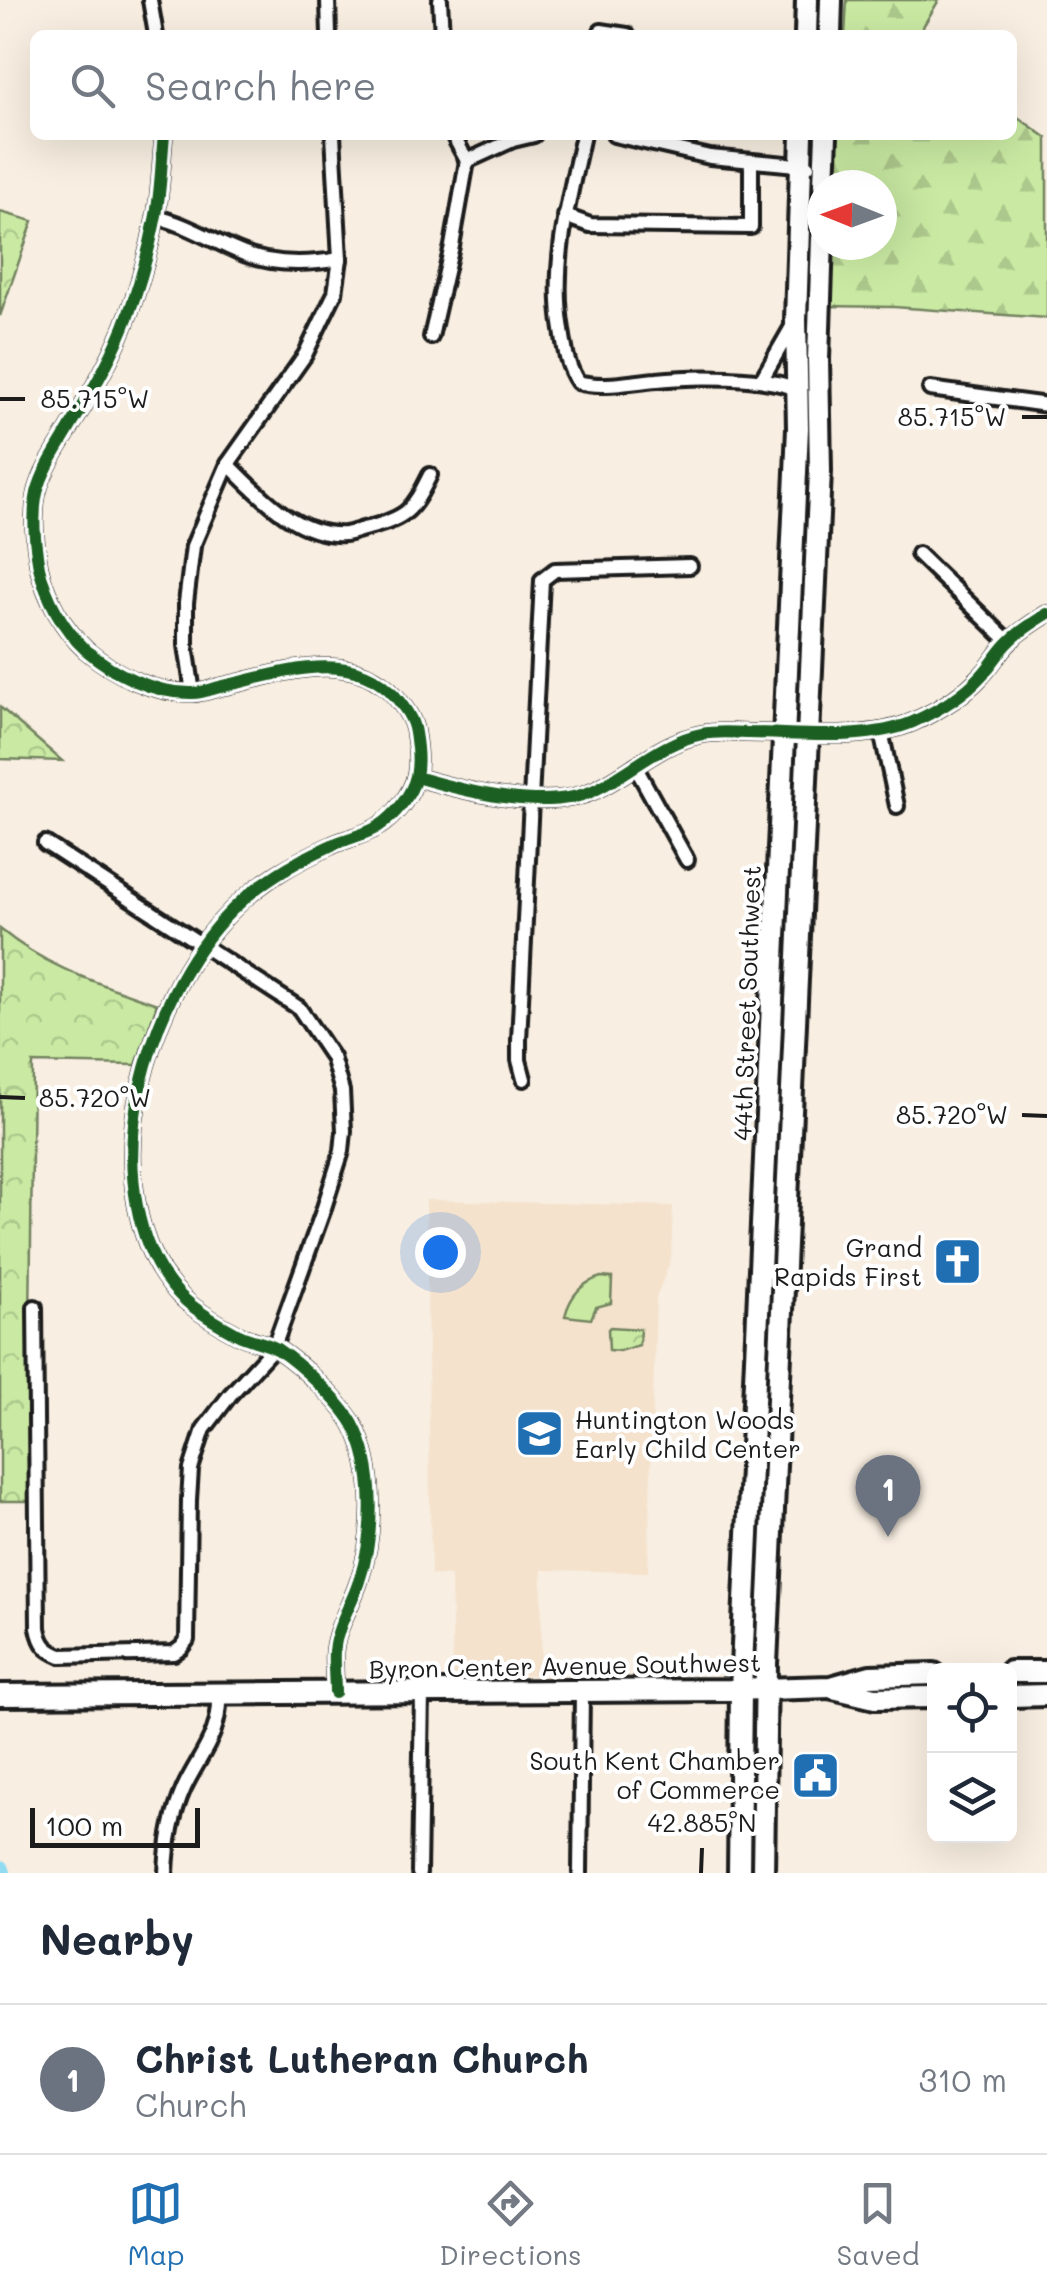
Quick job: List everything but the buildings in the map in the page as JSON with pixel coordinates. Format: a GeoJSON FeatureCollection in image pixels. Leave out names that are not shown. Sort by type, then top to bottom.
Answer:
{"type":"FeatureCollection","features":[{"type":"Feature","properties":{"kind":"main road"},"geometry":{"type":"LineString","coordinates":[[806,30],[807,0]]}},
{"type":"Feature","properties":{"kind":"main road"},"geometry":{"type":"LineString","coordinates":[[830,30],[831,0]]}},
{"type":"Feature","properties":{"kind":"main road","name":"44th Street Southwest"},"geometry":{"type":"LineString","coordinates":[[739,1873],[741,1690],[798,428],[796,320],[802,140]]}},
{"type":"Feature","properties":{"kind":"main road"},"geometry":{"type":"LineString","coordinates":[[825,170],[826,140]]}},
{"type":"Feature","properties":{"kind":"main road","name":"44th Street Southwest"},"geometry":{"type":"LineString","coordinates":[[762,1873],[766,1689],[820,471],[821,260]]}},
{"type":"Feature","properties":{"kind":"main road"},"geometry":{"type":"LineString","coordinates":[[772,1005],[780,1024],[794,1037]]}},
{"type":"Feature","properties":{"kind":"main road"},"geometry":{"type":"LineString","coordinates":[[1017,1672],[1047,1672]]}},
{"type":"Feature","properties":{"kind":"main road","name":"Byron Center Avenue Southwest"},"geometry":{"type":"LineString","coordinates":[[831,1688],[870,1676],[927,1674]]}},
{"type":"Feature","properties":{"kind":"main road","name":"Byron Center Avenue Southwest"},"geometry":{"type":"LineString","coordinates":[[0,1695],[831,1688],[876,1698],[927,1697]]}},
{"type":"Feature","properties":{"kind":"main road"},"geometry":{"type":"LineString","coordinates":[[1017,1696],[1047,1695]]}},
{"type":"Feature","properties":{"kind":"street"},"geometry":{"type":"LineString","coordinates":[[150,0],[155,30]]}},
{"type":"Feature","properties":{"kind":"street"},"geometry":{"type":"LineString","coordinates":[[328,0],[329,30]]}},
{"type":"Feature","properties":{"kind":"street"},"geometry":{"type":"LineString","coordinates":[[440,0],[442,30]]}},
{"type":"Feature","properties":{"kind":"street"},"geometry":{"type":"LineString","coordinates":[[164,140],[156,217],[128,316],[106,368],[49,464],[38,492],[35,528],[43,584],[77,641],[104,666],[151,687],[193,693],[300,670],[330,666],[357,670],[386,686],[413,723],[416,738],[416,776],[400,808],[360,836],[337,842],[274,874],[233,908],[202,944],[172,996],[154,1038],[132,1138],[133,1190],[158,1263],[190,1304],[241,1336],[274,1347],[320,1385],[352,1424],[368,1468],[369,1541],[358,1586],[339,1628],[334,1652],[335,1694]]}},
{"type":"Feature","properties":{"kind":"street"},"geometry":{"type":"LineString","coordinates":[[193,693],[186,645],[193,546],[228,464],[305,356],[335,292],[340,259],[333,140]]}},
{"type":"Feature","properties":{"kind":"street"},"geometry":{"type":"LineString","coordinates":[[431,337],[467,162],[455,140]]}},
{"type":"Feature","properties":{"kind":"street"},"geometry":{"type":"LineString","coordinates":[[467,162],[513,140]]}},
{"type":"Feature","properties":{"kind":"street"},"geometry":{"type":"LineString","coordinates":[[582,140],[558,267],[558,304],[566,355],[578,382],[592,386],[672,378],[762,379],[798,390]]}},
{"type":"Feature","properties":{"kind":"street"},"geometry":{"type":"LineString","coordinates":[[636,140],[710,157],[811,170]]}},
{"type":"Feature","properties":{"kind":"street"},"geometry":{"type":"LineString","coordinates":[[566,216],[590,225],[752,226],[751,161]]}},
{"type":"Feature","properties":{"kind":"street"},"geometry":{"type":"LineString","coordinates":[[156,217],[182,223],[242,254],[268,260],[312,264],[340,259]]}},
{"type":"Feature","properties":{"kind":"street"},"geometry":{"type":"LineString","coordinates":[[762,379],[796,320]]}},
{"type":"Feature","properties":{"kind":"street"},"geometry":{"type":"LineString","coordinates":[[930,389],[1047,405]]}},
{"type":"Feature","properties":{"kind":"street"},"geometry":{"type":"LineString","coordinates":[[228,464],[274,508],[310,528],[345,534],[402,516],[416,503],[430,475]]}},
{"type":"Feature","properties":{"kind":"street"},"geometry":{"type":"LineString","coordinates":[[918,554],[1008,642]]}},
{"type":"Feature","properties":{"kind":"street"},"geometry":{"type":"LineString","coordinates":[[524,1079],[519,1040],[542,580],[556,570],[690,566]]}},
{"type":"Feature","properties":{"kind":"street"},"geometry":{"type":"LineString","coordinates":[[416,776],[500,796],[569,797],[592,792],[672,743],[702,734],[836,735],[909,724],[945,706],[980,678],[1008,642],[1047,614]]}},
{"type":"Feature","properties":{"kind":"street"},"geometry":{"type":"LineString","coordinates":[[881,730],[897,806]]}},
{"type":"Feature","properties":{"kind":"street"},"geometry":{"type":"LineString","coordinates":[[635,766],[688,860]]}},
{"type":"Feature","properties":{"kind":"street"},"geometry":{"type":"LineString","coordinates":[[35,1307],[40,1641],[48,1651],[60,1656],[174,1653],[187,1640],[191,1469],[204,1429],[274,1347],[342,1151],[342,1091],[332,1057],[299,1008],[46,842]]}},
{"type":"Feature","properties":{"kind":"street"},"geometry":{"type":"LineString","coordinates":[[580,1873],[582,1691]]}},
{"type":"Feature","properties":{"kind":"street"},"geometry":{"type":"LineString","coordinates":[[419,1873],[422,1693]]}},
{"type":"Feature","properties":{"kind":"street"},"geometry":{"type":"LineString","coordinates":[[166,1873],[174,1816],[184,1788],[210,1743],[220,1710],[219,1694]]}},
{"type":"Feature","properties":{"kind":"shaded area","name":"Huntington Woods Early Child Center"},"geometry":{"type":"Polygon","coordinates":[[[426,1200],[673,1206],[671,1259],[656,1298],[648,1572],[542,1570],[541,1675],[453,1676],[451,1576],[431,1575],[426,1200]]]}},
{"type":"Feature","properties":{"kind":"green space"},"geometry":{"type":"Polygon","coordinates":[[[847,0],[939,0],[921,30],[845,30],[847,0]]]}},
{"type":"Feature","properties":{"kind":"green space"},"geometry":{"type":"Polygon","coordinates":[[[1017,117],[1047,138],[1047,318],[825,306],[829,260],[897,260],[897,170],[835,170],[837,140],[1017,140],[1017,117]]]}},
{"type":"Feature","properties":{"kind":"green space"},"geometry":{"type":"Polygon","coordinates":[[[0,212],[33,221],[0,316],[0,212]]]}},
{"type":"Feature","properties":{"kind":"green space"},"geometry":{"type":"Polygon","coordinates":[[[0,707],[62,761],[0,759],[0,707]]]}},
{"type":"Feature","properties":{"kind":"green space"},"geometry":{"type":"Polygon","coordinates":[[[0,929],[56,965],[157,1004],[136,1065],[33,1063],[28,1501],[0,1501],[0,929]]]}},
{"type":"Feature","properties":{"kind":"green space"},"geometry":{"type":"Polygon","coordinates":[[[601,1277],[612,1278],[611,1303],[596,1307],[591,1319],[565,1316],[577,1291],[601,1277]]]}},
{"type":"Feature","properties":{"kind":"green space"},"geometry":{"type":"Polygon","coordinates":[[[610,1327],[640,1329],[639,1345],[609,1350],[610,1327]]]}},
{"type":"Feature","properties":{"kind":"cycle path"},"geometry":{"type":"LineString","coordinates":[[164,140],[157,210],[133,302],[110,357],[52,458],[37,493],[35,540],[46,590],[56,612],[78,642],[109,667],[135,681],[193,693],[314,668],[357,672],[377,681],[395,696],[410,718],[416,743],[414,783],[391,816],[373,829],[316,852],[266,881],[215,928],[186,970],[163,1016],[146,1064],[135,1115],[133,1175],[137,1205],[155,1261],[171,1285],[214,1321],[277,1349],[297,1364],[338,1404],[361,1441],[371,1501],[368,1543],[359,1581],[336,1641],[335,1693]]}},
{"type":"Feature","properties":{"kind":"cycle path"},"geometry":{"type":"LineString","coordinates":[[416,777],[506,797],[554,800],[595,790],[660,751],[702,734],[831,735],[895,728],[922,718],[958,696],[1014,637],[1047,614]]}},
{"type":"Feature","properties":{"kind":"place","name":"Grand Rapids First"},"geometry":{"type":"Point","coordinates":[957,1262]}},
{"type":"Feature","properties":{"kind":"place","name":"Huntington Woods Early Child Center"},"geometry":{"type":"Point","coordinates":[540,1434]}},
{"type":"Feature","properties":{"kind":"place","name":"Christ Lutheran Church"},"geometry":{"type":"Point","coordinates":[888,1537]}},
{"type":"Feature","properties":{"kind":"place","name":"South Kent Chamber of Commerce"},"geometry":{"type":"Point","coordinates":[815,1775]}}]}
